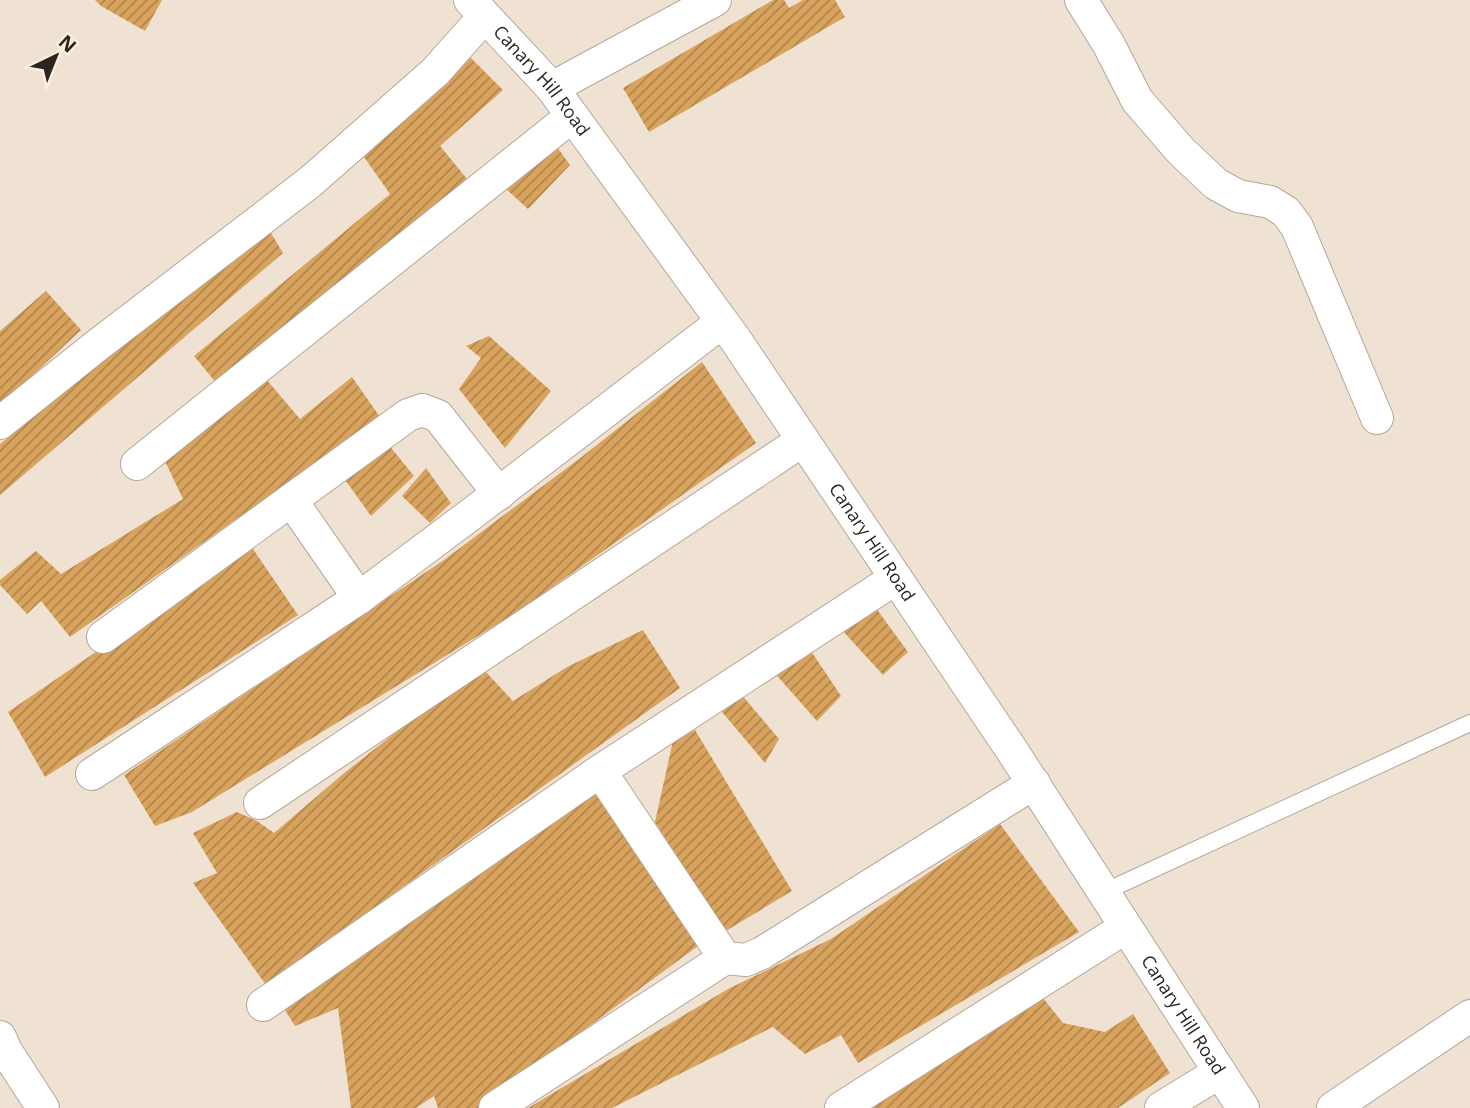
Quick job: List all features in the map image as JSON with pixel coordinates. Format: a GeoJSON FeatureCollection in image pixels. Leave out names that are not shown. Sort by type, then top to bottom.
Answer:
{"type":"FeatureCollection","features":[{"type":"Feature","properties":{"kind":"street"},"geometry":{"type":"LineString","coordinates":[[552,88],[715,0]]}},
{"type":"Feature","properties":{"kind":"street"},"geometry":{"type":"LineString","coordinates":[[1082,0],[1137,100],[1181,151],[1216,184],[1238,195],[1270,202],[1286,212],[1297,227],[1377,418]]}},
{"type":"Feature","properties":{"kind":"street"},"geometry":{"type":"LineString","coordinates":[[0,424],[105,339],[310,183],[435,72],[477,8]]}},
{"type":"Feature","properties":{"kind":"street","name":"Canary Hill Road"},"geometry":{"type":"LineString","coordinates":[[477,8],[552,88],[722,323],[1034,783],[1243,1108]]}},
{"type":"Feature","properties":{"kind":"street"},"geometry":{"type":"LineString","coordinates":[[137,464],[572,116]]}},
{"type":"Feature","properties":{"kind":"street"},"geometry":{"type":"LineString","coordinates":[[92,774],[359,598],[722,323]]}},
{"type":"Feature","properties":{"kind":"street"},"geometry":{"type":"LineString","coordinates":[[103,637],[408,415],[422,410],[438,416],[499,494]]}},
{"type":"Feature","properties":{"kind":"street"},"geometry":{"type":"LineString","coordinates":[[260,803],[803,440]]}},
{"type":"Feature","properties":{"kind":"street"},"geometry":{"type":"LineString","coordinates":[[291,500],[359,598]]}},
{"type":"Feature","properties":{"kind":"street"},"geometry":{"type":"LineString","coordinates":[[263,1005],[600,771],[896,578]]}},
{"type":"Feature","properties":{"kind":"street"},"geometry":{"type":"LineString","coordinates":[[600,771],[725,958]]}},
{"type":"Feature","properties":{"kind":"street"},"geometry":{"type":"LineString","coordinates":[[495,1108],[725,958],[746,960],[762,953],[1034,783]]}},
{"type":"Feature","properties":{"kind":"street"},"geometry":{"type":"LineString","coordinates":[[841,1108],[1126,926]]}},
{"type":"Feature","properties":{"kind":"street"},"geometry":{"type":"LineString","coordinates":[[1333,1108],[1470,1016]]}},
{"type":"Feature","properties":{"kind":"street"},"geometry":{"type":"LineString","coordinates":[[0,1037],[6,1051],[43,1108]]}},
{"type":"Feature","properties":{"kind":"street"},"geometry":{"type":"LineString","coordinates":[[1161,1108],[1220,1072]]}},
{"type":"Feature","properties":{"kind":"lane"},"geometry":{"type":"LineString","coordinates":[[1104,892],[1470,723]]}},
{"type":"Feature","properties":{"kind":"building"},"geometry":{"type":"Polygon","coordinates":[[[95,0],[162,0],[145,31],[95,0]]]}},
{"type":"Feature","properties":{"kind":"building"},"geometry":{"type":"Polygon","coordinates":[[[773,0],[784,0],[789,8],[803,0],[835,0],[845,17],[649,132],[623,88],[773,0]]]}},
{"type":"Feature","properties":{"kind":"building"},"geometry":{"type":"Polygon","coordinates":[[[470,57],[503,90],[440,146],[472,185],[218,385],[194,356],[390,194],[364,157],[421,97],[470,57]]]}},
{"type":"Feature","properties":{"kind":"building"},"geometry":{"type":"Polygon","coordinates":[[[557,147],[570,165],[528,209],[504,187],[557,147]]]}},
{"type":"Feature","properties":{"kind":"building"},"geometry":{"type":"Polygon","coordinates":[[[271,233],[283,253],[0,495],[0,444],[133,336],[271,233]]]}},
{"type":"Feature","properties":{"kind":"building"},"geometry":{"type":"Polygon","coordinates":[[[46,291],[81,330],[0,406],[0,331],[46,291]]]}},
{"type":"Feature","properties":{"kind":"building"},"geometry":{"type":"Polygon","coordinates":[[[489,336],[551,391],[505,448],[459,389],[481,358],[466,346],[489,336]]]}},
{"type":"Feature","properties":{"kind":"building"},"geometry":{"type":"Polygon","coordinates":[[[702,362],[756,443],[517,612],[192,812],[155,826],[124,775],[444,560],[702,362]]]}},
{"type":"Feature","properties":{"kind":"building"},"geometry":{"type":"Polygon","coordinates":[[[352,377],[380,417],[70,637],[41,601],[27,614],[0,585],[0,580],[36,551],[61,574],[183,499],[163,457],[266,379],[300,419],[352,377]]]}},
{"type":"Feature","properties":{"kind":"building"},"geometry":{"type":"Polygon","coordinates":[[[388,444],[414,476],[371,516],[343,477],[388,444]]]}},
{"type":"Feature","properties":{"kind":"building"},"geometry":{"type":"Polygon","coordinates":[[[426,468],[451,503],[430,523],[402,496],[426,468]]]}},
{"type":"Feature","properties":{"kind":"building"},"geometry":{"type":"Polygon","coordinates":[[[251,546],[298,615],[45,777],[8,712],[251,546]]]}},
{"type":"Feature","properties":{"kind":"building"},"geometry":{"type":"Polygon","coordinates":[[[873,604],[908,652],[883,675],[841,629],[873,604]]]}},
{"type":"Feature","properties":{"kind":"building"},"geometry":{"type":"Polygon","coordinates":[[[643,630],[680,688],[266,985],[193,883],[217,873],[193,833],[237,812],[274,833],[409,722],[485,671],[513,701],[567,667],[643,630]]]}},
{"type":"Feature","properties":{"kind":"building"},"geometry":{"type":"Polygon","coordinates":[[[809,648],[841,696],[817,721],[772,670],[809,648]]]}},
{"type":"Feature","properties":{"kind":"building"},"geometry":{"type":"Polygon","coordinates":[[[741,694],[779,739],[765,763],[717,706],[741,694]]]}},
{"type":"Feature","properties":{"kind":"building"},"geometry":{"type":"Polygon","coordinates":[[[695,730],[792,891],[724,932],[655,822],[673,741],[695,730]]]}},
{"type":"Feature","properties":{"kind":"building"},"geometry":{"type":"Polygon","coordinates":[[[599,788],[702,943],[478,1108],[438,1108],[434,1096],[416,1108],[351,1108],[338,1008],[295,1026],[281,1004],[599,788]]]}},
{"type":"Feature","properties":{"kind":"building"},"geometry":{"type":"Polygon","coordinates":[[[1000,824],[1079,932],[858,1063],[841,1035],[805,1054],[773,1027],[612,1108],[528,1108],[728,989],[831,939],[1000,824]]]}},
{"type":"Feature","properties":{"kind":"building"},"geometry":{"type":"Polygon","coordinates":[[[1043,998],[1063,1023],[1105,1032],[1133,1014],[1170,1073],[1118,1108],[865,1108],[1043,998]]]}}]}
